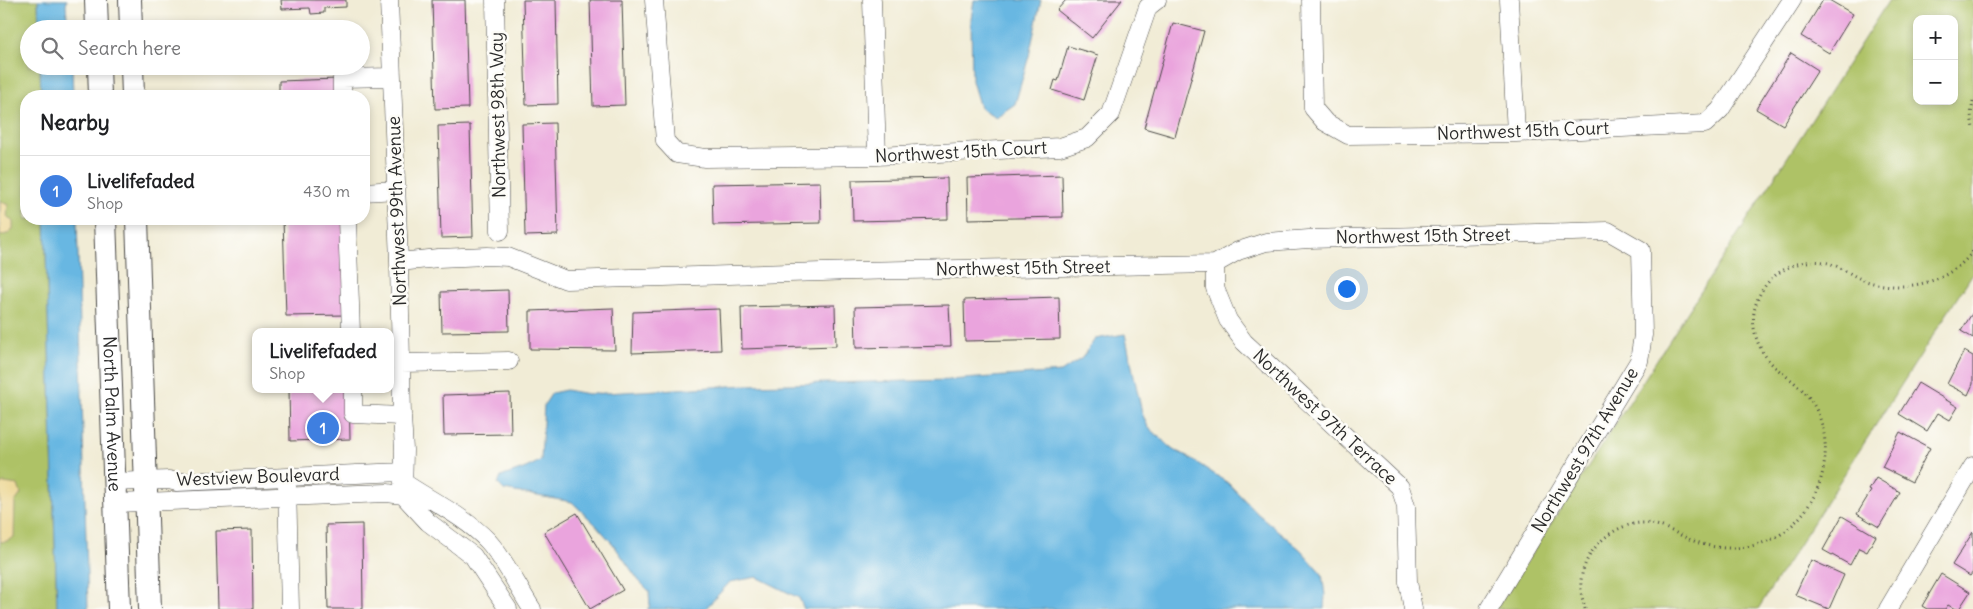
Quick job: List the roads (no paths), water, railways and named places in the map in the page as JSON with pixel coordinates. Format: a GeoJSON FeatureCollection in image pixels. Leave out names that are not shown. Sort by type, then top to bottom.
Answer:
{"type":"FeatureCollection","features":[{"type":"Feature","properties":{"kind":"main road"},"geometry":{"type":"LineString","coordinates":[[96,0],[97,20]]}},
{"type":"Feature","properties":{"kind":"main road"},"geometry":{"type":"LineString","coordinates":[[130,0],[131,20]]}},
{"type":"Feature","properties":{"kind":"main road"},"geometry":{"type":"LineString","coordinates":[[99,75],[100,90]]}},
{"type":"Feature","properties":{"kind":"main road"},"geometry":{"type":"LineString","coordinates":[[132,75],[133,90]]}},
{"type":"Feature","properties":{"kind":"main road","name":"North Palm Avenue"},"geometry":{"type":"LineString","coordinates":[[105,225],[119,609]]}},
{"type":"Feature","properties":{"kind":"main road","name":"North Palm Avenue"},"geometry":{"type":"LineString","coordinates":[[137,225],[150,609]]}},
{"type":"Feature","properties":{"kind":"street","name":"Northwest 99th Avenue"},"geometry":{"type":"LineString","coordinates":[[389,0],[399,262],[404,450],[403,483]]}},
{"type":"Feature","properties":{"kind":"street","name":"Northwest 98th Way"},"geometry":{"type":"LineString","coordinates":[[495,0],[500,231]]}},
{"type":"Feature","properties":{"kind":"street","name":"Northwest 15th Court"},"geometry":{"type":"LineString","coordinates":[[654,0],[665,141],[676,154],[705,158],[878,156],[1060,147],[1087,138],[1111,114],[1148,7],[1157,0]]}},
{"type":"Feature","properties":{"kind":"street"},"geometry":{"type":"LineString","coordinates":[[872,0],[878,156]]}},
{"type":"Feature","properties":{"kind":"street","name":"Northwest 15th Court"},"geometry":{"type":"LineString","coordinates":[[1311,0],[1313,108],[1325,122],[1348,135],[1516,133],[1705,124],[1720,110],[1792,0]]}},
{"type":"Feature","properties":{"kind":"street"},"geometry":{"type":"LineString","coordinates":[[1510,0],[1516,133]]}},
{"type":"Feature","properties":{"kind":"street"},"geometry":{"type":"LineString","coordinates":[[342,90],[342,78],[392,77]]}},
{"type":"Feature","properties":{"kind":"street"},"geometry":{"type":"LineString","coordinates":[[370,192],[396,190]]}},
{"type":"Feature","properties":{"kind":"street"},"geometry":{"type":"LineString","coordinates":[[347,225],[351,328]]}},
{"type":"Feature","properties":{"kind":"street","name":"Northwest 15th Street"},"geometry":{"type":"LineString","coordinates":[[399,262],[438,258],[508,257],[566,280],[854,271],[1215,264],[1238,251],[1266,242],[1309,239],[1608,231],[1641,250]]}},
{"type":"Feature","properties":{"kind":"street","name":"Northwest 97th Avenue"},"geometry":{"type":"LineString","coordinates":[[1489,609],[1638,361],[1643,335],[1641,250]]}},
{"type":"Feature","properties":{"kind":"street","name":"Northwest 97th Terrace"},"geometry":{"type":"LineString","coordinates":[[1215,264],[1216,288],[1228,320],[1244,342],[1400,488],[1406,506],[1408,582],[1413,609]]}},
{"type":"Feature","properties":{"kind":"street"},"geometry":{"type":"LineString","coordinates":[[401,363],[510,361]]}},
{"type":"Feature","properties":{"kind":"street"},"geometry":{"type":"LineString","coordinates":[[353,393],[354,414],[402,416]]}},
{"type":"Feature","properties":{"kind":"street"},"geometry":{"type":"LineString","coordinates":[[1888,609],[1973,466]]}},
{"type":"Feature","properties":{"kind":"street"},"geometry":{"type":"LineString","coordinates":[[287,477],[290,609]]}},
{"type":"Feature","properties":{"kind":"street","name":"Westview Boulevard"},"geometry":{"type":"LineString","coordinates":[[146,491],[168,480],[177,482],[287,477],[403,483]]}},
{"type":"Feature","properties":{"kind":"street"},"geometry":{"type":"LineString","coordinates":[[403,483],[462,519],[488,541],[504,562],[524,606]]}},
{"type":"Feature","properties":{"kind":"street"},"geometry":{"type":"LineString","coordinates":[[403,483],[428,522],[473,556],[508,609]]}},
{"type":"Feature","properties":{"kind":"street","name":"Westview Boulevard"},"geometry":{"type":"LineString","coordinates":[[115,493],[146,491],[288,496],[387,493],[403,483]]}},
{"type":"Feature","properties":{"kind":"water"},"geometry":{"type":"Polygon","coordinates":[[[38,0],[67,0],[67,20],[39,20],[38,0]]]}},
{"type":"Feature","properties":{"kind":"water"},"geometry":{"type":"Polygon","coordinates":[[[974,0],[1041,0],[1029,56],[1015,104],[996,117],[980,108],[972,81],[971,19],[974,0]]]}},
{"type":"Feature","properties":{"kind":"water"},"geometry":{"type":"Polygon","coordinates":[[[40,75],[72,75],[73,90],[41,90],[40,75]]]}},
{"type":"Feature","properties":{"kind":"water"},"geometry":{"type":"Polygon","coordinates":[[[45,225],[77,225],[88,609],[57,609],[45,225]]]}},
{"type":"Feature","properties":{"kind":"water"},"geometry":{"type":"Polygon","coordinates":[[[1125,334],[1142,413],[1148,427],[1173,450],[1185,455],[1228,483],[1258,514],[1301,550],[1322,574],[1325,595],[1324,609],[804,609],[799,598],[757,577],[730,582],[705,609],[647,609],[650,606],[649,591],[639,581],[613,544],[572,502],[504,490],[498,484],[501,477],[541,460],[544,405],[552,393],[566,390],[588,394],[747,385],[950,380],[1061,372],[1082,358],[1095,339],[1125,334]]]}},
{"type":"Feature","properties":{"kind":"place","name":"Livelifefaded"},"geometry":{"type":"Point","coordinates":[323,428]}}]}
